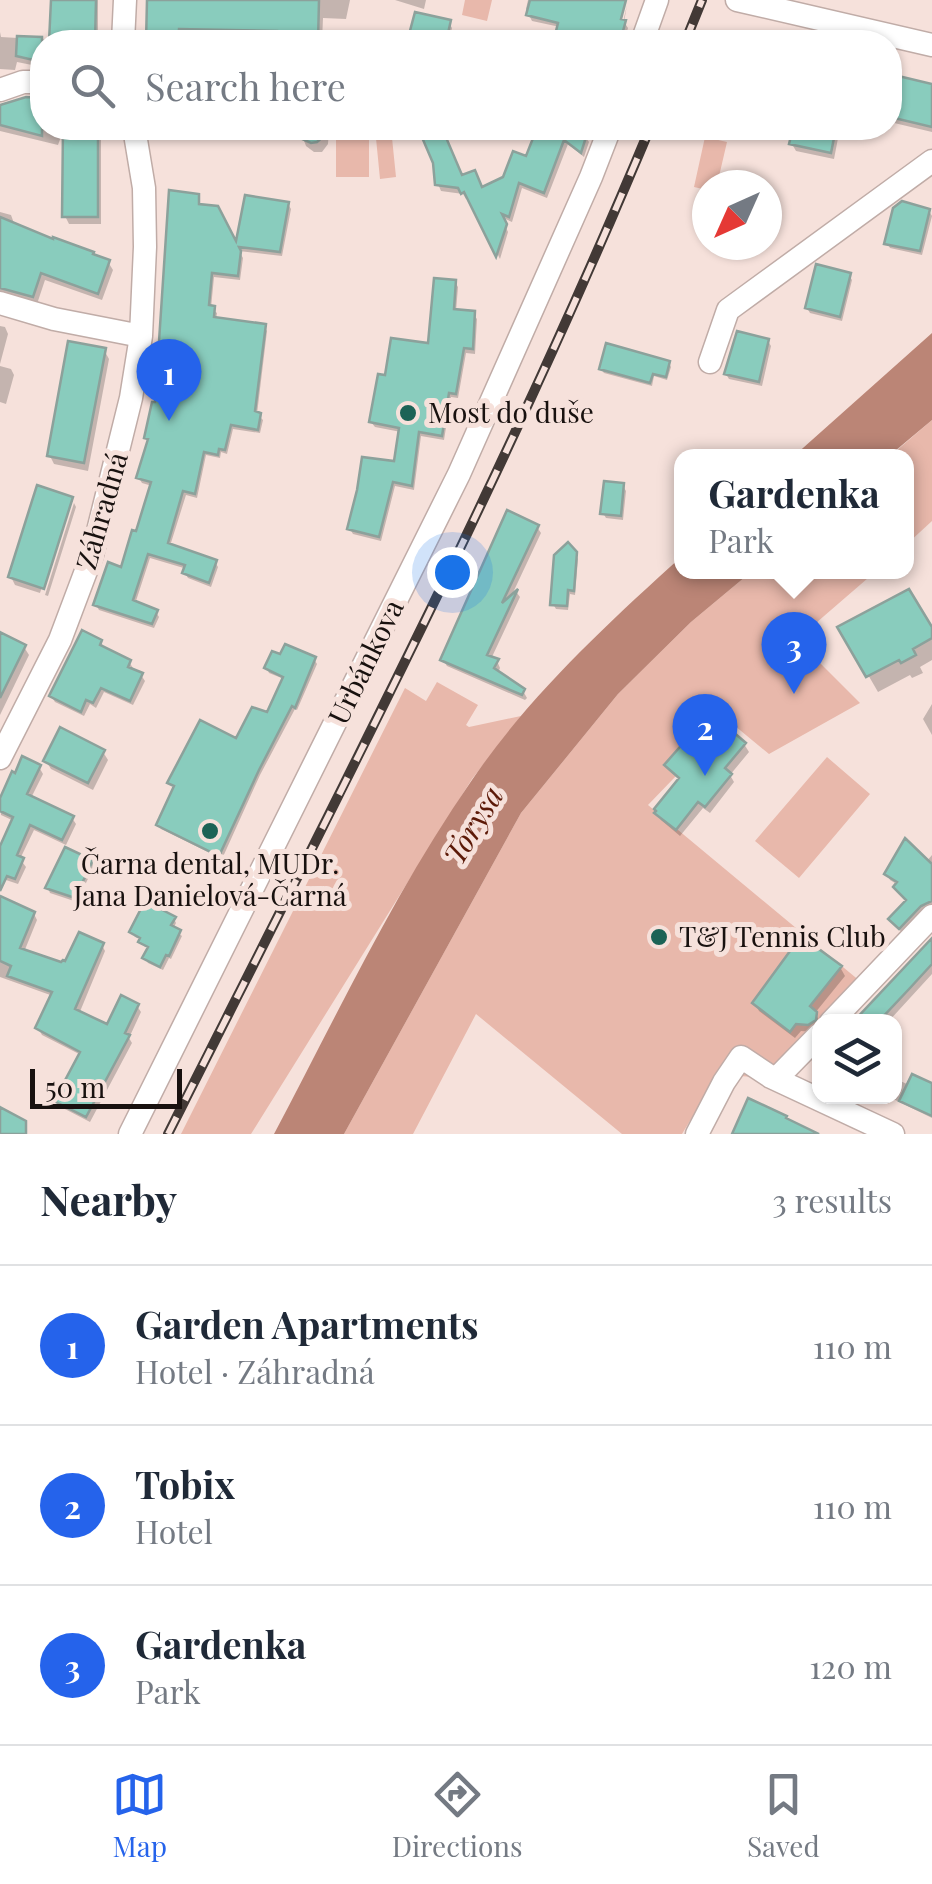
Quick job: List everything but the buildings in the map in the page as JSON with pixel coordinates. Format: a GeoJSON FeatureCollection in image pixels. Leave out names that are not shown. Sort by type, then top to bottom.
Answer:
{"type":"FeatureCollection","features":[{"type":"Feature","properties":{"kind":"street"},"geometry":{"type":"LineString","coordinates":[[124,30],[125,0]]}},
{"type":"Feature","properties":{"kind":"street"},"geometry":{"type":"LineString","coordinates":[[647,30],[658,0]]}},
{"type":"Feature","properties":{"kind":"street"},"geometry":{"type":"LineString","coordinates":[[738,0],[867,30]]}},
{"type":"Feature","properties":{"kind":"street"},"geometry":{"type":"LineString","coordinates":[[902,38],[932,45]]}},
{"type":"Feature","properties":{"kind":"street"},"geometry":{"type":"LineString","coordinates":[[0,90],[30,82]]}},
{"type":"Feature","properties":{"kind":"street","name":"Záhradná"},"geometry":{"type":"LineString","coordinates":[[0,758],[60,640],[92,556],[132,398],[141,336],[145,247],[144,188],[136,140]]}},
{"type":"Feature","properties":{"kind":"street","name":"Urbánkova"},"geometry":{"type":"LineString","coordinates":[[130,1134],[459,474],[606,140]]}},
{"type":"Feature","properties":{"kind":"street"},"geometry":{"type":"LineString","coordinates":[[710,362],[728,310],[932,162]]}},
{"type":"Feature","properties":{"kind":"street"},"geometry":{"type":"LineString","coordinates":[[0,303],[54,319],[141,336]]}},
{"type":"Feature","properties":{"kind":"street"},"geometry":{"type":"LineString","coordinates":[[840,1014],[932,916]]}},
{"type":"Feature","properties":{"kind":"street"},"geometry":{"type":"LineString","coordinates":[[776,1079],[812,1042]]}},
{"type":"Feature","properties":{"kind":"street"},"geometry":{"type":"LineString","coordinates":[[697,1134],[741,1057],[776,1079],[893,1134]]}},
{"type":"Feature","properties":{"kind":"shaded area"},"geometry":{"type":"Polygon","coordinates":[[[465,0],[492,0],[487,21],[462,15],[465,0]]]}},
{"type":"Feature","properties":{"kind":"shaded area"},"geometry":{"type":"Polygon","coordinates":[[[336,140],[369,140],[369,177],[336,177],[336,140]]]}},
{"type":"Feature","properties":{"kind":"shaded area"},"geometry":{"type":"Polygon","coordinates":[[[376,140],[392,140],[396,177],[380,179],[376,140]]]}},
{"type":"Feature","properties":{"kind":"shaded area"},"geometry":{"type":"Polygon","coordinates":[[[704,140],[727,142],[720,170],[698,170],[704,140]]]}},
{"type":"Feature","properties":{"kind":"shaded area"},"geometry":{"type":"Polygon","coordinates":[[[932,420],[932,521],[914,538],[914,449],[898,449],[932,420]]]}},
{"type":"Feature","properties":{"kind":"shaded area"},"geometry":{"type":"Polygon","coordinates":[[[743,579],[867,579],[799,642],[860,703],[769,754],[729,721],[648,805],[861,982],[829,1014],[812,1014],[812,1031],[762,1080],[733,1077],[713,1089],[682,1134],[622,1134],[476,1014],[413,1134],[344,1134],[521,813],[618,694],[691,622],[743,579]]]}},
{"type":"Feature","properties":{"kind":"shaded area"},"geometry":{"type":"Polygon","coordinates":[[[437,682],[478,705],[466,725],[469,727],[521,716],[472,779],[251,1134],[181,1134],[405,688],[426,701],[437,682]]]}},
{"type":"Feature","properties":{"kind":"shaded area"},"geometry":{"type":"Polygon","coordinates":[[[827,757],[870,794],[799,878],[755,841],[827,757]]]}},
{"type":"Feature","properties":{"kind":"water"},"geometry":{"type":"Polygon","coordinates":[[[932,333],[932,420],[897,449],[802,449],[932,333]]]}},
{"type":"Feature","properties":{"kind":"water","name":"Torysa"},"geometry":{"type":"Polygon","coordinates":[[[674,564],[674,579],[743,579],[691,622],[618,694],[521,813],[344,1134],[274,1134],[392,909],[444,822],[518,719],[597,635],[674,564]]]}},
{"type":"Feature","properties":{"kind":"railway"},"geometry":{"type":"LineString","coordinates":[[690,30],[702,0]]}},
{"type":"Feature","properties":{"kind":"railway"},"geometry":{"type":"LineString","coordinates":[[168,1134],[479,509],[645,140]]}},
{"type":"Feature","properties":{"kind":"place","name":"Most do duše"},"geometry":{"type":"Point","coordinates":[408,413]}},
{"type":"Feature","properties":{"kind":"place","name":"Garden Apartments"},"geometry":{"type":"Point","coordinates":[169,421]}},
{"type":"Feature","properties":{"kind":"place","name":"Gardenka"},"geometry":{"type":"Point","coordinates":[794,694]}},
{"type":"Feature","properties":{"kind":"place","name":"Tobix"},"geometry":{"type":"Point","coordinates":[705,776]}},
{"type":"Feature","properties":{"kind":"place","name":"Čarna dental, MUDr. Jana Danielová-Čarná"},"geometry":{"type":"Point","coordinates":[210,831]}},
{"type":"Feature","properties":{"kind":"place","name":"T&J Tennis Club"},"geometry":{"type":"Point","coordinates":[659,937]}}]}
